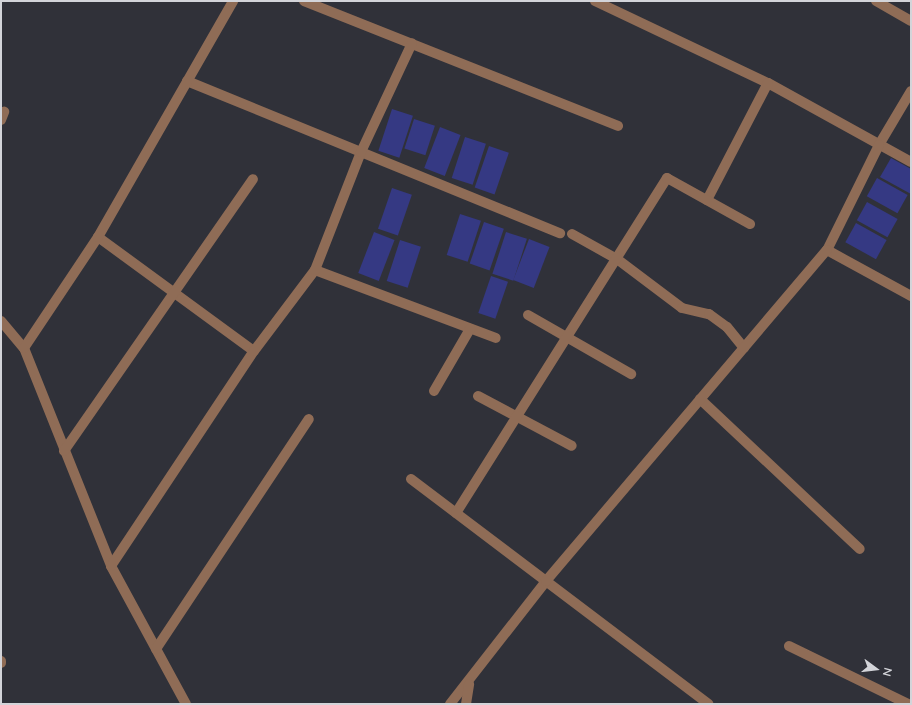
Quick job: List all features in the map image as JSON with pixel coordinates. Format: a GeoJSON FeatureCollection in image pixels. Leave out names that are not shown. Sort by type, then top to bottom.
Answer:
{"type":"FeatureCollection","features":[{"type":"Feature","properties":{"kind":"street"},"geometry":{"type":"LineString","coordinates":[[24,348],[98,237],[233,1]]}},
{"type":"Feature","properties":{"kind":"street"},"geometry":{"type":"LineString","coordinates":[[304,1],[618,126]]}},
{"type":"Feature","properties":{"kind":"street"},"geometry":{"type":"LineString","coordinates":[[876,1],[911,21]]}},
{"type":"Feature","properties":{"kind":"street"},"geometry":{"type":"LineString","coordinates":[[598,2],[768,84],[911,162]]}},
{"type":"Feature","properties":{"kind":"street"},"geometry":{"type":"LineString","coordinates":[[111,566],[254,351],[315,270],[361,152],[412,43]]}},
{"type":"Feature","properties":{"kind":"street"},"geometry":{"type":"LineString","coordinates":[[187,81],[560,233]]}},
{"type":"Feature","properties":{"kind":"street"},"geometry":{"type":"LineString","coordinates":[[707,200],[768,84]]}},
{"type":"Feature","properties":{"kind":"street"},"geometry":{"type":"LineString","coordinates":[[450,704],[470,682],[546,581],[827,250],[879,144],[911,91]]}},
{"type":"Feature","properties":{"kind":"street"},"geometry":{"type":"LineString","coordinates":[[456,514],[519,418],[667,178],[750,224]]}},
{"type":"Feature","properties":{"kind":"street"},"geometry":{"type":"LineString","coordinates":[[64,451],[253,179]]}},
{"type":"Feature","properties":{"kind":"street"},"geometry":{"type":"LineString","coordinates":[[572,234],[617,259],[682,308],[709,314],[727,327],[744,348]]}},
{"type":"Feature","properties":{"kind":"street"},"geometry":{"type":"LineString","coordinates":[[98,237],[254,351]]}},
{"type":"Feature","properties":{"kind":"street"},"geometry":{"type":"LineString","coordinates":[[827,250],[911,296]]}},
{"type":"Feature","properties":{"kind":"street"},"geometry":{"type":"LineString","coordinates":[[315,270],[496,338]]}},
{"type":"Feature","properties":{"kind":"street"},"geometry":{"type":"LineString","coordinates":[[528,315],[631,374]]}},
{"type":"Feature","properties":{"kind":"street"},"geometry":{"type":"LineString","coordinates":[[1,321],[24,348],[111,566],[186,704]]}},
{"type":"Feature","properties":{"kind":"street"},"geometry":{"type":"LineString","coordinates":[[434,391],[470,329]]}},
{"type":"Feature","properties":{"kind":"street"},"geometry":{"type":"LineString","coordinates":[[478,396],[572,446]]}},
{"type":"Feature","properties":{"kind":"street"},"geometry":{"type":"LineString","coordinates":[[700,399],[860,549]]}},
{"type":"Feature","properties":{"kind":"street"},"geometry":{"type":"LineString","coordinates":[[156,649],[309,419]]}},
{"type":"Feature","properties":{"kind":"street"},"geometry":{"type":"LineString","coordinates":[[411,478],[456,514],[709,704]]}},
{"type":"Feature","properties":{"kind":"street"},"geometry":{"type":"LineString","coordinates":[[789,646],[908,704]]}},
{"type":"Feature","properties":{"kind":"street"},"geometry":{"type":"LineString","coordinates":[[466,704],[470,682]]}},
{"type":"Feature","properties":{"kind":"building"},"geometry":{"type":"Polygon","coordinates":[[[392,109],[413,116],[399,158],[378,151],[392,109]]]}},
{"type":"Feature","properties":{"kind":"building"},"geometry":{"type":"Polygon","coordinates":[[[414,119],[435,126],[425,155],[404,148],[414,119]]]}},
{"type":"Feature","properties":{"kind":"building"},"geometry":{"type":"Polygon","coordinates":[[[440,127],[461,135],[445,176],[424,168],[440,127]]]}},
{"type":"Feature","properties":{"kind":"building"},"geometry":{"type":"Polygon","coordinates":[[[465,137],[486,144],[473,185],[452,178],[465,137]]]}},
{"type":"Feature","properties":{"kind":"building"},"geometry":{"type":"Polygon","coordinates":[[[489,146],[509,153],[495,194],[475,188],[489,146]]]}},
{"type":"Feature","properties":{"kind":"building"},"geometry":{"type":"Polygon","coordinates":[[[891,158],[911,169],[911,194],[880,177],[891,158]]]}},
{"type":"Feature","properties":{"kind":"building"},"geometry":{"type":"Polygon","coordinates":[[[877,178],[908,195],[897,213],[867,196],[877,178]]]}},
{"type":"Feature","properties":{"kind":"building"},"geometry":{"type":"Polygon","coordinates":[[[392,188],[412,195],[398,235],[378,229],[392,188]]]}},
{"type":"Feature","properties":{"kind":"building"},"geometry":{"type":"Polygon","coordinates":[[[867,202],[898,219],[887,237],[857,220],[867,202]]]}},
{"type":"Feature","properties":{"kind":"building"},"geometry":{"type":"Polygon","coordinates":[[[460,214],[481,221],[468,262],[447,255],[460,214]]]}},
{"type":"Feature","properties":{"kind":"building"},"geometry":{"type":"Polygon","coordinates":[[[484,222],[504,229],[490,270],[470,264],[484,222]]]}},
{"type":"Feature","properties":{"kind":"building"},"geometry":{"type":"Polygon","coordinates":[[[856,223],[887,240],[876,259],[845,242],[856,223]]]}},
{"type":"Feature","properties":{"kind":"building"},"geometry":{"type":"Polygon","coordinates":[[[374,232],[395,240],[379,281],[358,273],[374,232]]]}},
{"type":"Feature","properties":{"kind":"building"},"geometry":{"type":"Polygon","coordinates":[[[506,232],[527,239],[513,281],[492,274],[506,232]]]}},
{"type":"Feature","properties":{"kind":"building"},"geometry":{"type":"Polygon","coordinates":[[[529,239],[550,247],[534,288],[513,280],[529,239]]]}},
{"type":"Feature","properties":{"kind":"building"},"geometry":{"type":"Polygon","coordinates":[[[400,240],[421,247],[408,288],[387,281],[400,240]]]}},
{"type":"Feature","properties":{"kind":"building"},"geometry":{"type":"Polygon","coordinates":[[[491,276],[508,282],[495,319],[478,313],[491,276]]]}}]}
